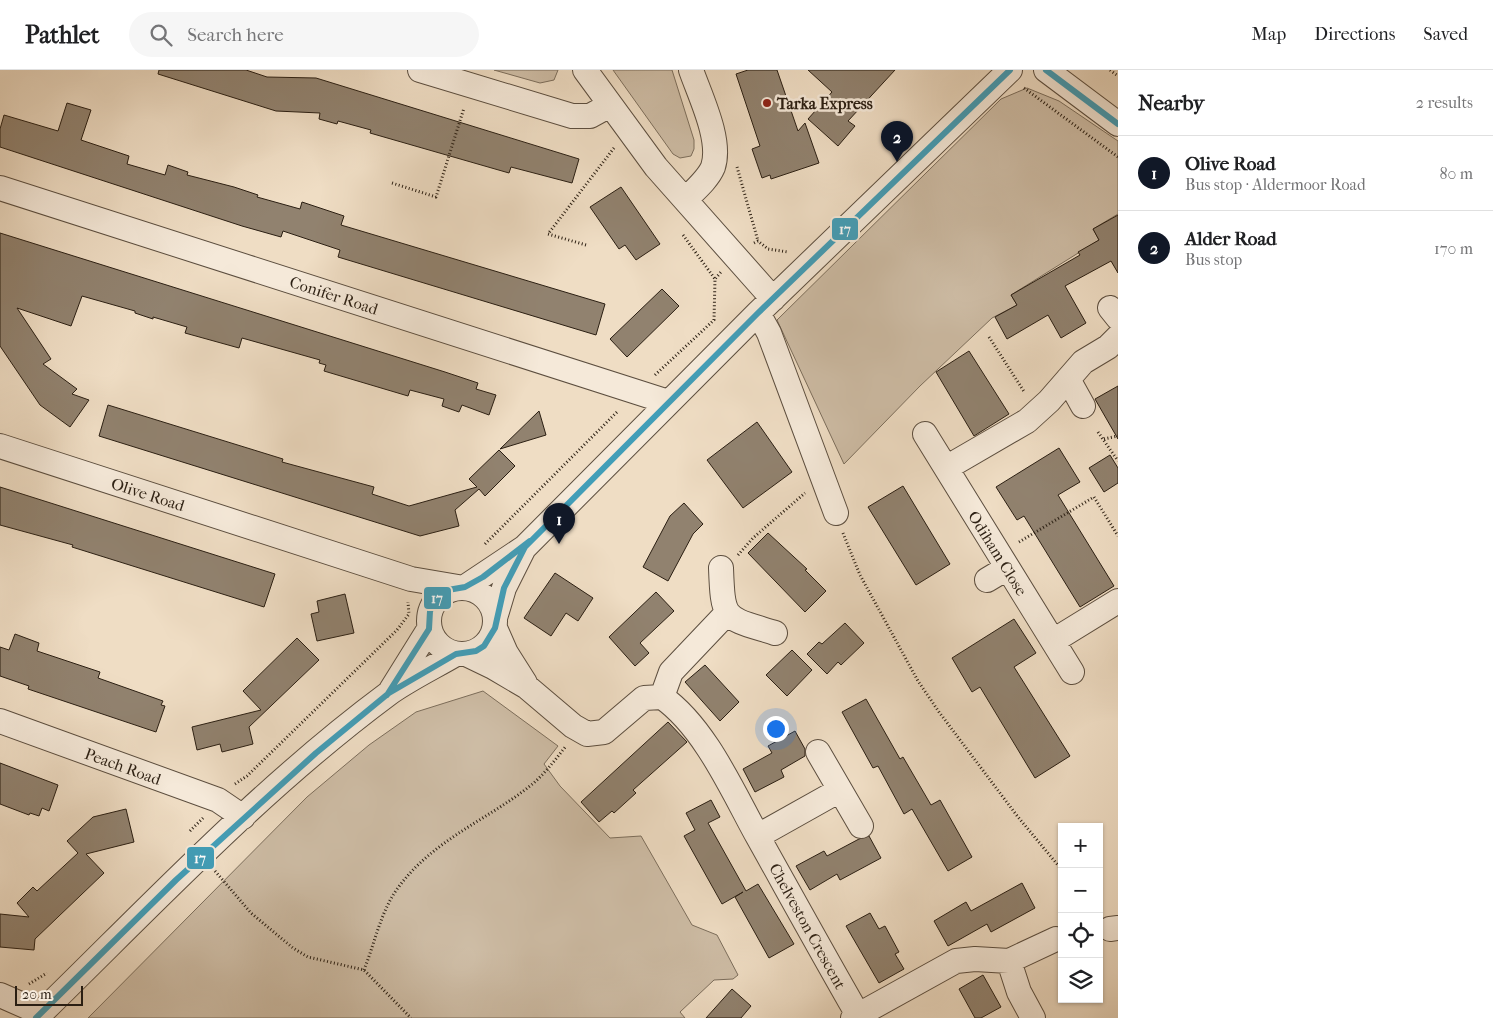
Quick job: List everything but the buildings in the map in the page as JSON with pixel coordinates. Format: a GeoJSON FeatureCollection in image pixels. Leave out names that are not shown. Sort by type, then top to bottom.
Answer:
{"type":"FeatureCollection","features":[{"type":"Feature","properties":{"kind":"street"},"geometry":{"type":"LineString","coordinates":[[420,70],[572,116],[590,116],[610,105]]}},
{"type":"Feature","properties":{"kind":"street"},"geometry":{"type":"LineString","coordinates":[[585,70],[656,167],[736,256],[766,306],[769,333],[836,514]]}},
{"type":"Feature","properties":{"kind":"street"},"geometry":{"type":"LineString","coordinates":[[686,199],[700,185],[713,167],[714,144],[691,70]]}},
{"type":"Feature","properties":{"kind":"street"},"geometry":{"type":"LineString","coordinates":[[1046,70],[1118,124]]}},
{"type":"Feature","properties":{"kind":"street"},"geometry":{"type":"LineString","coordinates":[[389,693],[429,623],[431,606],[438,597],[447,590],[461,587],[525,547],[668,402],[1007,72]]}},
{"type":"Feature","properties":{"kind":"street","name":"Conifer Road"},"geometry":{"type":"LineString","coordinates":[[0,188],[668,402]]}},
{"type":"Feature","properties":{"kind":"street"},"geometry":{"type":"LineString","coordinates":[[946,468],[1003,436],[1037,413],[1084,362],[1108,347],[1118,337]]}},
{"type":"Feature","properties":{"kind":"street"},"geometry":{"type":"LineString","coordinates":[[1068,379],[1083,406]]}},
{"type":"Feature","properties":{"kind":"street","name":"Odiham Close"},"geometry":{"type":"LineString","coordinates":[[925,434],[1072,672]]}},
{"type":"Feature","properties":{"kind":"street","name":"Olive Road"},"geometry":{"type":"LineString","coordinates":[[0,446],[414,587],[461,587]]}},
{"type":"Feature","properties":{"kind":"street"},"geometry":{"type":"LineString","coordinates":[[7,998],[39,1016],[201,856],[316,752],[389,693],[461,654],[484,646],[495,623],[504,588],[525,547]]}},
{"type":"Feature","properties":{"kind":"street"},"geometry":{"type":"LineString","coordinates":[[987,580],[1003,561]]}},
{"type":"Feature","properties":{"kind":"street"},"geometry":{"type":"LineString","coordinates":[[721,568],[722,601],[727,612],[737,621],[775,633]]}},
{"type":"Feature","properties":{"kind":"street"},"geometry":{"type":"LineString","coordinates":[[414,587],[436,643],[449,652],[461,654],[527,687],[579,730],[587,734],[604,732],[644,698],[662,697],[671,672],[727,612]]}},
{"type":"Feature","properties":{"kind":"street"},"geometry":{"type":"LineString","coordinates":[[461,587],[472,589],[486,597],[494,610],[495,623],[506,653],[527,687]]}},
{"type":"Feature","properties":{"kind":"street"},"geometry":{"type":"LineString","coordinates":[[1052,641],[1118,601]]}},
{"type":"Feature","properties":{"kind":"street","name":"Chelveston Crescent"},"geometry":{"type":"LineString","coordinates":[[662,697],[684,718],[707,748],[758,836],[855,1017],[956,961],[975,959],[1009,961],[1056,938]]}},
{"type":"Feature","properties":{"kind":"street","name":"Peach Road"},"geometry":{"type":"LineString","coordinates":[[0,721],[218,800],[243,817]]}},
{"type":"Feature","properties":{"kind":"street"},"geometry":{"type":"LineString","coordinates":[[818,752],[861,826]]}},
{"type":"Feature","properties":{"kind":"street"},"geometry":{"type":"LineString","coordinates":[[758,836],[840,790]]}},
{"type":"Feature","properties":{"kind":"street"},"geometry":{"type":"LineString","coordinates":[[1009,961],[1019,992],[1033,1018]]}},
{"type":"Feature","properties":{"kind":"path"},"geometry":{"type":"LineString","coordinates":[[1110,70],[1118,76]]}},
{"type":"Feature","properties":{"kind":"path"},"geometry":{"type":"LineString","coordinates":[[1007,72],[1118,157]]}},
{"type":"Feature","properties":{"kind":"path"},"geometry":{"type":"LineString","coordinates":[[392,183],[436,197],[471,85]]}},
{"type":"Feature","properties":{"kind":"path"},"geometry":{"type":"LineString","coordinates":[[586,244],[548,234],[629,130]]}},
{"type":"Feature","properties":{"kind":"path"},"geometry":{"type":"LineString","coordinates":[[714,144],[732,153],[758,241],[768,249],[788,252],[796,249]]}},
{"type":"Feature","properties":{"kind":"path"},"geometry":{"type":"LineString","coordinates":[[484,546],[637,392],[714,320],[716,304],[715,279],[736,256],[758,241]]}},
{"type":"Feature","properties":{"kind":"path"},"geometry":{"type":"LineString","coordinates":[[989,337],[1037,413]]}},
{"type":"Feature","properties":{"kind":"path"},"geometry":{"type":"LineString","coordinates":[[1098,432],[1118,461]]}},
{"type":"Feature","properties":{"kind":"path"},"geometry":{"type":"LineString","coordinates":[[1104,439],[1118,436]]}},
{"type":"Feature","properties":{"kind":"path"},"geometry":{"type":"LineString","coordinates":[[721,568],[729,566],[753,538],[822,478]]}},
{"type":"Feature","properties":{"kind":"path"},"geometry":{"type":"LineString","coordinates":[[1003,561],[1094,497],[1118,536]]}},
{"type":"Feature","properties":{"kind":"path"},"geometry":{"type":"LineString","coordinates":[[836,514],[860,575],[918,682],[938,712],[1018,817],[1060,868]]}},
{"type":"Feature","properties":{"kind":"path"},"geometry":{"type":"LineString","coordinates":[[185,837],[230,788],[247,776],[397,630],[409,614],[408,599],[414,587]]}},
{"type":"Feature","properties":{"kind":"path"},"geometry":{"type":"LineString","coordinates":[[364,970],[378,928],[395,892],[424,859],[462,829],[529,787],[543,774],[579,730]]}},
{"type":"Feature","properties":{"kind":"path"},"geometry":{"type":"LineString","coordinates":[[201,856],[251,913],[293,948],[308,957],[364,970],[411,1018]]}},
{"type":"Feature","properties":{"kind":"path"},"geometry":{"type":"LineString","coordinates":[[7,998],[53,969]]}},
{"type":"Feature","properties":{"kind":"shaded area"},"geometry":{"type":"Polygon","coordinates":[[[494,70],[558,70],[554,80],[540,83],[494,70]]]}},
{"type":"Feature","properties":{"kind":"shaded area"},"geometry":{"type":"Polygon","coordinates":[[[613,70],[672,70],[694,140],[694,149],[691,156],[680,158],[673,154],[613,70]]]}},
{"type":"Feature","properties":{"kind":"shaded area"},"geometry":{"type":"Polygon","coordinates":[[[1027,88],[1059,101],[1118,141],[1118,214],[1093,229],[1099,240],[1011,295],[1017,305],[992,318],[920,386],[844,464],[777,320],[1001,99],[1027,88]]]}},
{"type":"Feature","properties":{"kind":"shaded area"},"geometry":{"type":"Polygon","coordinates":[[[483,691],[558,746],[544,764],[560,786],[610,838],[641,836],[692,925],[717,935],[738,975],[733,979],[714,980],[680,1012],[685,1018],[88,1018],[307,797],[369,745],[416,712],[483,691]]]}},
{"type":"Feature","properties":{"kind":"transit line","name":"17"},"geometry":{"type":"LineString","coordinates":[[36,1018],[176,880],[316,753],[389,693],[456,654],[476,651],[484,646],[495,628],[504,588],[525,547],[758,313],[1010,70]]}},
{"type":"Feature","properties":{"kind":"transit line","name":"17"},"geometry":{"type":"LineString","coordinates":[[1046,70],[1118,124]]}},
{"type":"Feature","properties":{"kind":"transit line","name":"17"},"geometry":{"type":"LineString","coordinates":[[387,695],[429,629],[430,611],[438,597],[448,590],[465,587],[483,577],[530,541]]}},
{"type":"Feature","properties":{"kind":"place","name":"Tarka Express"},"geometry":{"type":"Point","coordinates":[767,103]}},
{"type":"Feature","properties":{"kind":"place","name":"Alder Road"},"geometry":{"type":"Point","coordinates":[897,162]}},
{"type":"Feature","properties":{"kind":"place","name":"Olive Road"},"geometry":{"type":"Point","coordinates":[559,544]}}]}
